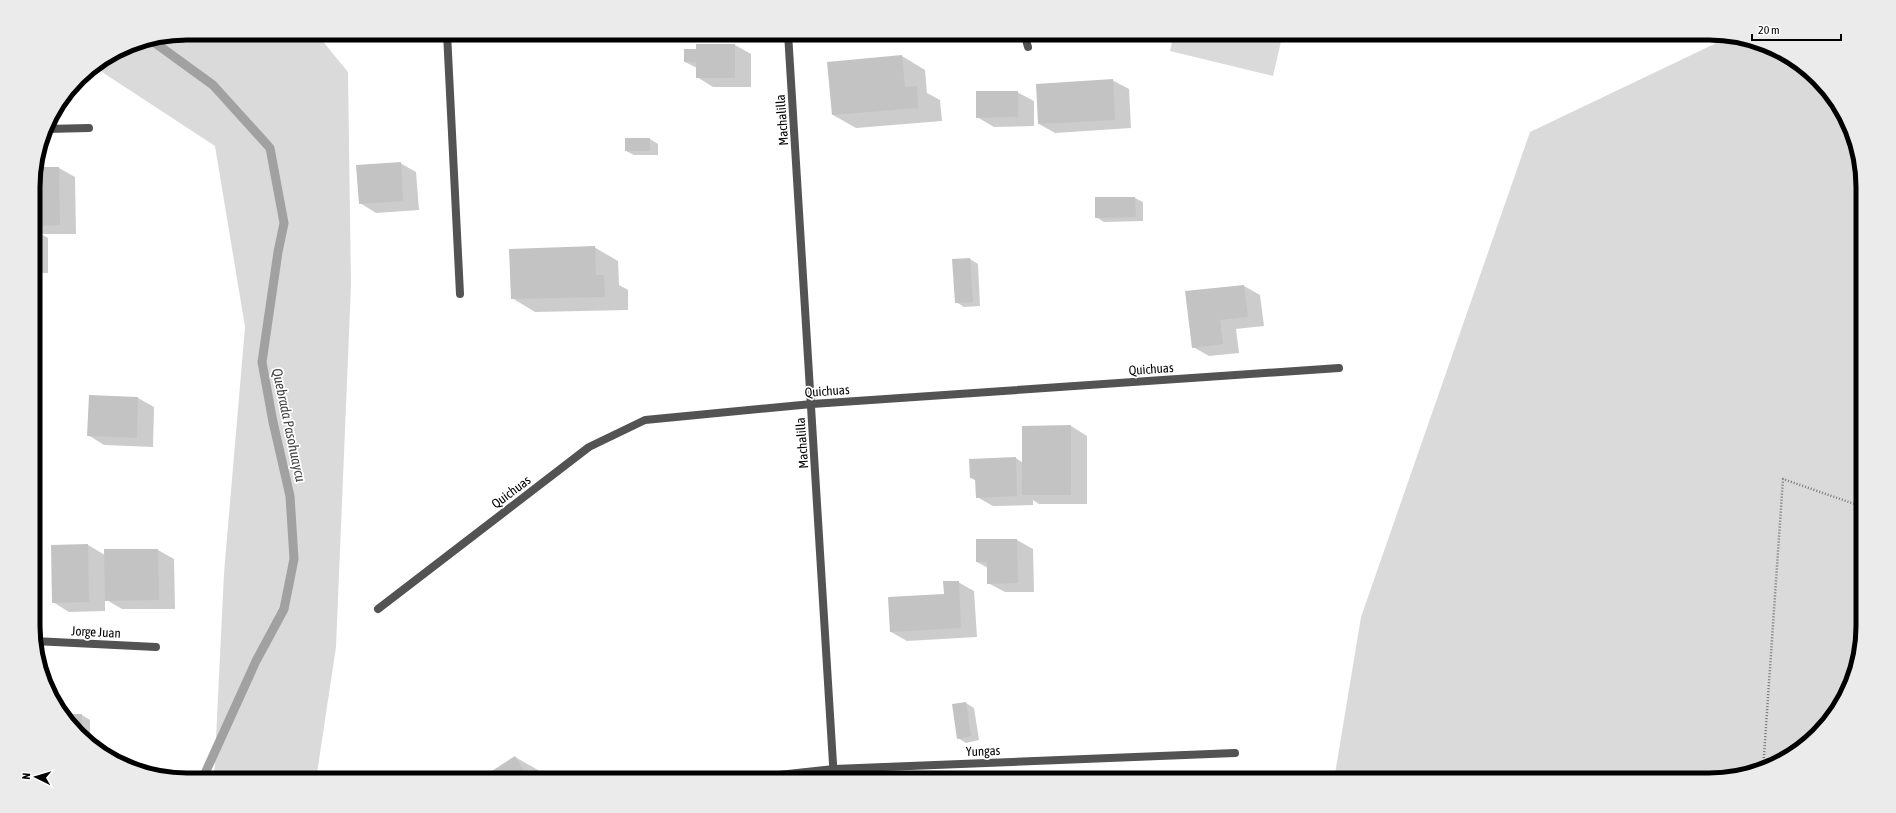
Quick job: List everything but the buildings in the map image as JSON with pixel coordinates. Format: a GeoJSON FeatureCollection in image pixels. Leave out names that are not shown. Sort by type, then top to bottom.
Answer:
{"type":"FeatureCollection","features":[{"type":"Feature","properties":{"kind":"street"},"geometry":{"type":"LineString","coordinates":[[447,40],[460,294]]}},
{"type":"Feature","properties":{"kind":"street","name":"Machalilla"},"geometry":{"type":"LineString","coordinates":[[788,40],[834,773]]}},
{"type":"Feature","properties":{"kind":"street"},"geometry":{"type":"LineString","coordinates":[[1026,40],[1028,47]]}},
{"type":"Feature","properties":{"kind":"street"},"geometry":{"type":"LineString","coordinates":[[52,129],[89,128]]}},
{"type":"Feature","properties":{"kind":"street","name":"Quichuas"},"geometry":{"type":"LineString","coordinates":[[378,609],[589,448],[645,420],[812,404],[1339,368]]}},
{"type":"Feature","properties":{"kind":"street","name":"Jorge Juan"},"geometry":{"type":"LineString","coordinates":[[41,641],[156,647]]}},
{"type":"Feature","properties":{"kind":"street","name":"Yungas"},"geometry":{"type":"LineString","coordinates":[[797,773],[834,769],[1235,753]]}},
{"type":"Feature","properties":{"kind":"path"},"geometry":{"type":"LineString","coordinates":[[1763,763],[1783,479],[1856,505]]}},
{"type":"Feature","properties":{"kind":"shaded area"},"geometry":{"type":"Polygon","coordinates":[[[322,40],[348,72],[351,285],[336,647],[317,773],[214,773],[224,573],[245,327],[215,146],[102,72],[101,67],[130,51],[167,41],[322,40]]]}},
{"type":"Feature","properties":{"kind":"shaded area"},"geometry":{"type":"Polygon","coordinates":[[[1172,40],[1281,40],[1273,76],[1170,51],[1172,40]]]}},
{"type":"Feature","properties":{"kind":"shaded area"},"geometry":{"type":"Polygon","coordinates":[[[1722,40],[1747,45],[1766,51],[1799,70],[1826,97],[1845,130],[1851,149],[1856,177],[1855,646],[1845,683],[1826,716],[1799,743],[1766,762],[1747,768],[1719,773],[1335,773],[1361,617],[1530,132],[1722,40]]]}},
{"type":"Feature","properties":{"kind":"waterway","name":"Quebrada Pasohuaycu"},"geometry":{"type":"LineString","coordinates":[[156,43],[213,85],[270,148],[284,223],[278,252],[262,362],[273,422],[290,496],[294,559],[284,609],[256,661],[205,773]]}}]}
